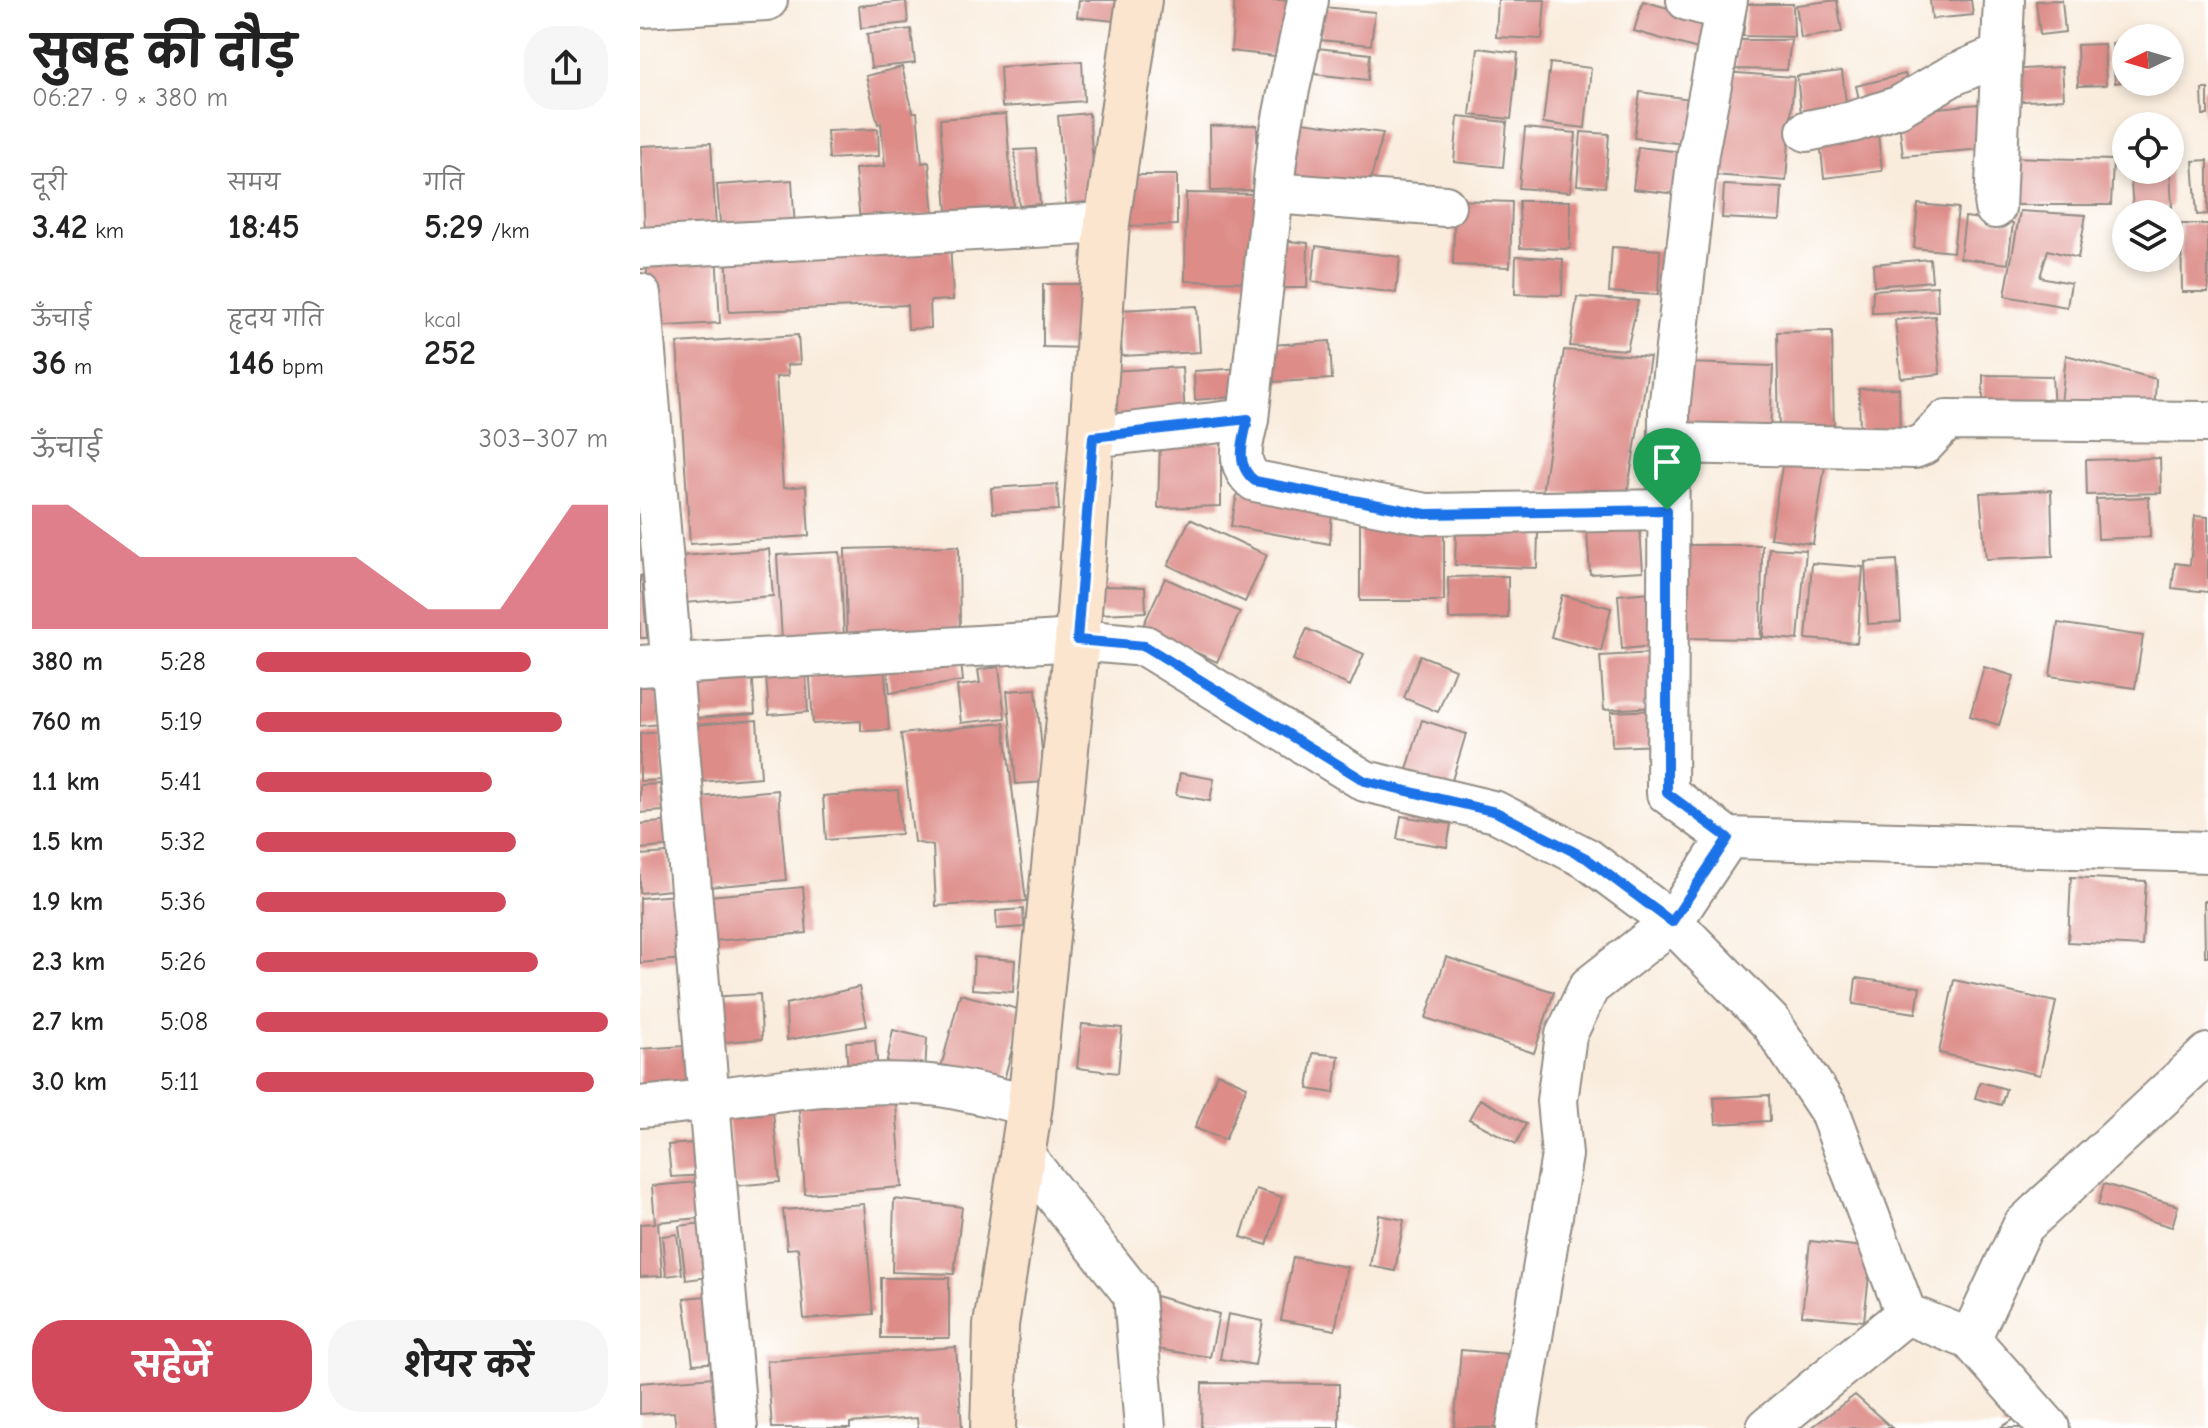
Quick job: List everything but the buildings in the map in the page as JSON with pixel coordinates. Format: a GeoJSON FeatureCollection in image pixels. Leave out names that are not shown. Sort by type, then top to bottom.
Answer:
{"type":"FeatureCollection","features":[{"type":"Feature","properties":{"kind":"main road"},"geometry":{"type":"LineString","coordinates":[[993,1428],[996,1325],[1030,1105],[1077,640],[1107,223],[1139,0]]}},
{"type":"Feature","properties":{"kind":"street"},"geometry":{"type":"LineString","coordinates":[[640,7],[767,0]]}},
{"type":"Feature","properties":{"kind":"street"},"geometry":{"type":"LineString","coordinates":[[1308,0],[1280,130],[1248,419],[1240,455],[1246,474],[1255,481],[1426,514],[1667,510]]}},
{"type":"Feature","properties":{"kind":"street"},"geometry":{"type":"LineString","coordinates":[[1995,208],[2004,0]]}},
{"type":"Feature","properties":{"kind":"street"},"geometry":{"type":"LineString","coordinates":[[1712,3],[1669,410],[1667,793],[1728,838],[2208,852]]}},
{"type":"Feature","properties":{"kind":"street"},"geometry":{"type":"LineString","coordinates":[[1807,131],[1852,122],[1898,107],[1953,75],[2000,55]]}},
{"type":"Feature","properties":{"kind":"street"},"geometry":{"type":"LineString","coordinates":[[1273,193],[1445,206]]}},
{"type":"Feature","properties":{"kind":"street"},"geometry":{"type":"LineString","coordinates":[[640,248],[1107,223]]}},
{"type":"Feature","properties":{"kind":"street"},"geometry":{"type":"LineString","coordinates":[[640,294],[657,664],[711,1101],[737,1428]]}},
{"type":"Feature","properties":{"kind":"street"},"geometry":{"type":"LineString","coordinates":[[1093,437],[1248,419]]}},
{"type":"Feature","properties":{"kind":"street"},"geometry":{"type":"LineString","coordinates":[[1670,443],[1914,448],[1924,444],[1939,425],[1955,419],[2208,422]]}},
{"type":"Feature","properties":{"kind":"street"},"geometry":{"type":"LineString","coordinates":[[657,664],[1077,640],[1145,646],[1365,781],[1496,812],[1586,858],[1672,922],[1771,1023],[1829,1110],[1906,1314],[1970,1339],[2049,1428]]}},
{"type":"Feature","properties":{"kind":"street"},"geometry":{"type":"LineString","coordinates":[[1517,1428],[1562,1155],[1557,1101],[1566,1035],[1589,987],[1672,922],[1728,838]]}},
{"type":"Feature","properties":{"kind":"street"},"geometry":{"type":"LineString","coordinates":[[1970,1339],[2023,1226],[2208,1054]]}},
{"type":"Feature","properties":{"kind":"street"},"geometry":{"type":"LineString","coordinates":[[640,1107],[711,1101],[827,1084],[918,1084],[1030,1105]]}},
{"type":"Feature","properties":{"kind":"street"},"geometry":{"type":"LineString","coordinates":[[1022,1153],[1134,1295],[1145,1428]]}},
{"type":"Feature","properties":{"kind":"street"},"geometry":{"type":"LineString","coordinates":[[1767,1428],[1906,1314]]}},
{"type":"Feature","properties":{"kind":"route"},"geometry":{"type":"LineString","coordinates":[[1248,419],[1240,455],[1246,474],[1255,481],[1426,514],[1667,510],[1667,793],[1728,838],[1672,922],[1586,858],[1496,812],[1365,781],[1145,646],[1077,640],[1093,437],[1248,419]]}}]}
